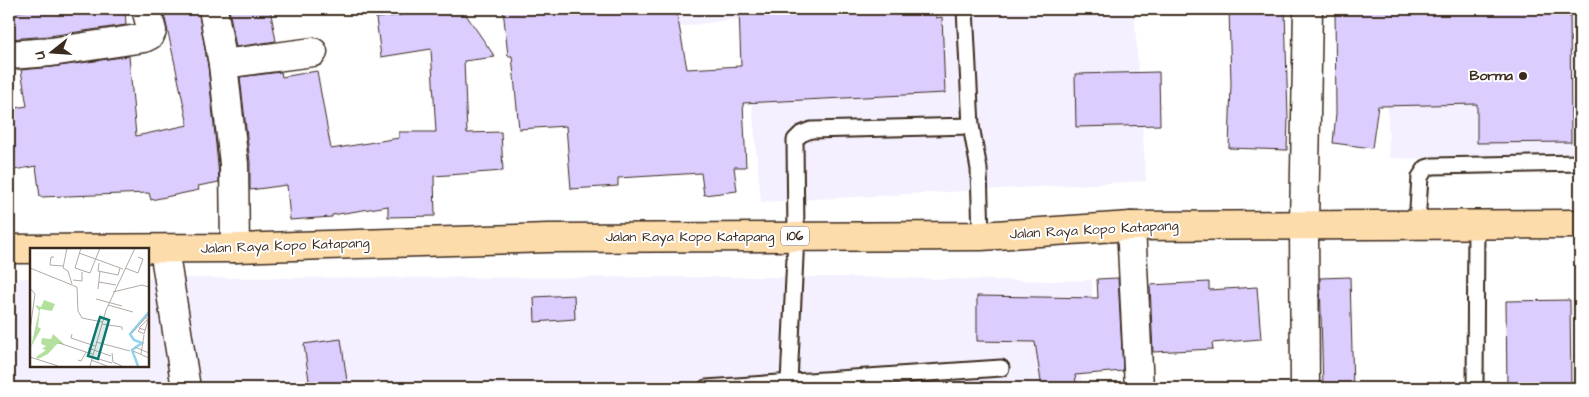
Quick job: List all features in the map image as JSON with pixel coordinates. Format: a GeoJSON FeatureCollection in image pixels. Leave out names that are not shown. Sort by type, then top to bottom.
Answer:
{"type":"FeatureCollection","features":[{"type":"Feature","properties":{"kind":"main road","name":"Jalan Raya Kopo Katapang"},"geometry":{"type":"LineString","coordinates":[[149,249],[548,238],[981,236],[1131,226],[1580,224]]}},
{"type":"Feature","properties":{"kind":"main road","name":"Jalan Raya Kopo Katapang"},"geometry":{"type":"LineString","coordinates":[[9,249],[30,249]]}},
{"type":"Feature","properties":{"kind":"street"},"geometry":{"type":"LineString","coordinates":[[9,55],[51,52],[150,36],[152,31],[146,9]]}},
{"type":"Feature","properties":{"kind":"street"},"geometry":{"type":"LineString","coordinates":[[213,9],[223,64],[234,164],[235,248]]}},
{"type":"Feature","properties":{"kind":"street"},"geometry":{"type":"LineString","coordinates":[[1305,388],[1304,224],[1308,9]]}},
{"type":"Feature","properties":{"kind":"street"},"geometry":{"type":"LineString","coordinates":[[223,64],[313,52]]}},
{"type":"Feature","properties":{"kind":"street"},"geometry":{"type":"LineString","coordinates":[[1131,226],[1139,388]]}},
{"type":"Feature","properties":{"kind":"street"},"geometry":{"type":"LineString","coordinates":[[164,249],[186,388]]}},
{"type":"Feature","properties":{"kind":"lane"},"geometry":{"type":"LineString","coordinates":[[965,9],[971,126],[979,169],[981,236]]}},
{"type":"Feature","properties":{"kind":"lane"},"geometry":{"type":"LineString","coordinates":[[789,382],[796,236],[795,140],[801,134],[811,130],[971,126]]}},
{"type":"Feature","properties":{"kind":"lane"},"geometry":{"type":"LineString","coordinates":[[1418,224],[1420,177],[1426,168],[1433,166],[1580,163]]}},
{"type":"Feature","properties":{"kind":"lane"},"geometry":{"type":"LineString","coordinates":[[1475,388],[1476,224]]}},
{"type":"Feature","properties":{"kind":"lane"},"geometry":{"type":"LineString","coordinates":[[706,388],[1001,368]]}},
{"type":"Feature","properties":{"kind":"shaded area"},"geometry":{"type":"Polygon","coordinates":[[[622,9],[1134,9],[1146,181],[761,202],[744,18],[626,34],[622,9]]]}},
{"type":"Feature","properties":{"kind":"shaded area"},"geometry":{"type":"Polygon","coordinates":[[[1385,9],[1580,9],[1580,163],[1389,158],[1385,9]]]}},
{"type":"Feature","properties":{"kind":"shaded area"},"geometry":{"type":"Polygon","coordinates":[[[842,277],[1092,280],[1094,351],[1078,354],[1083,388],[9,388],[9,278],[30,278],[30,367],[149,367],[149,278],[842,277]]]}},
{"type":"Feature","properties":{"kind":"building"},"geometry":{"type":"Polygon","coordinates":[[[38,9],[125,9],[126,25],[49,36],[9,39],[9,13],[38,9]]]}},
{"type":"Feature","properties":{"kind":"building"},"geometry":{"type":"Polygon","coordinates":[[[163,9],[198,9],[208,66],[219,182],[198,186],[199,190],[151,200],[149,193],[40,197],[36,166],[9,171],[9,109],[27,106],[21,70],[129,56],[136,136],[188,125],[163,9]]]}},
{"type":"Feature","properties":{"kind":"building"},"geometry":{"type":"Polygon","coordinates":[[[229,9],[270,9],[276,41],[236,47],[229,9]]]}},
{"type":"Feature","properties":{"kind":"building"},"geometry":{"type":"Polygon","coordinates":[[[401,9],[462,9],[495,57],[464,61],[467,133],[501,132],[503,171],[434,176],[435,216],[388,217],[388,206],[332,215],[332,217],[290,220],[287,185],[250,190],[250,162],[240,77],[281,72],[282,77],[317,71],[331,149],[399,138],[399,132],[436,132],[431,49],[381,57],[376,18],[401,15],[401,9]]]}},
{"type":"Feature","properties":{"kind":"building"},"geometry":{"type":"Polygon","coordinates":[[[503,9],[676,9],[687,69],[741,66],[739,9],[936,9],[936,18],[942,17],[945,93],[743,103],[746,167],[734,167],[737,191],[704,195],[701,173],[618,178],[618,186],[571,189],[566,126],[519,129],[512,56],[508,56],[503,9]]]}},
{"type":"Feature","properties":{"kind":"building"},"geometry":{"type":"Polygon","coordinates":[[[1229,9],[1285,9],[1287,150],[1229,148],[1231,83],[1229,9]]]}},
{"type":"Feature","properties":{"kind":"building"},"geometry":{"type":"Polygon","coordinates":[[[1335,9],[1570,9],[1571,142],[1477,143],[1477,104],[1378,106],[1372,148],[1333,143],[1336,113],[1335,9]]]}},
{"type":"Feature","properties":{"kind":"building"},"geometry":{"type":"Polygon","coordinates":[[[1159,72],[1160,125],[1076,127],[1075,74],[1159,72]]]}},
{"type":"Feature","properties":{"kind":"building"},"geometry":{"type":"Polygon","coordinates":[[[1350,277],[1353,388],[1323,388],[1320,278],[1350,277]]]}},
{"type":"Feature","properties":{"kind":"building"},"geometry":{"type":"Polygon","coordinates":[[[1118,278],[1123,371],[1075,375],[1077,388],[1042,388],[1035,342],[977,341],[977,296],[1098,298],[1097,279],[1118,278]]]}},
{"type":"Feature","properties":{"kind":"building"},"geometry":{"type":"Polygon","coordinates":[[[1209,282],[1209,290],[1257,287],[1261,339],[1212,343],[1213,349],[1153,352],[1150,285],[1209,282]]]}},
{"type":"Feature","properties":{"kind":"building"},"geometry":{"type":"Polygon","coordinates":[[[574,295],[575,319],[535,322],[534,297],[574,295]]]}},
{"type":"Feature","properties":{"kind":"building"},"geometry":{"type":"Polygon","coordinates":[[[1570,300],[1571,388],[1507,388],[1506,301],[1570,300]]]}},
{"type":"Feature","properties":{"kind":"building"},"geometry":{"type":"Polygon","coordinates":[[[341,339],[348,388],[310,388],[304,344],[341,339]]]}},
{"type":"Feature","properties":{"kind":"place","name":"Borma"},"geometry":{"type":"Point","coordinates":[1523,76]}}]}
